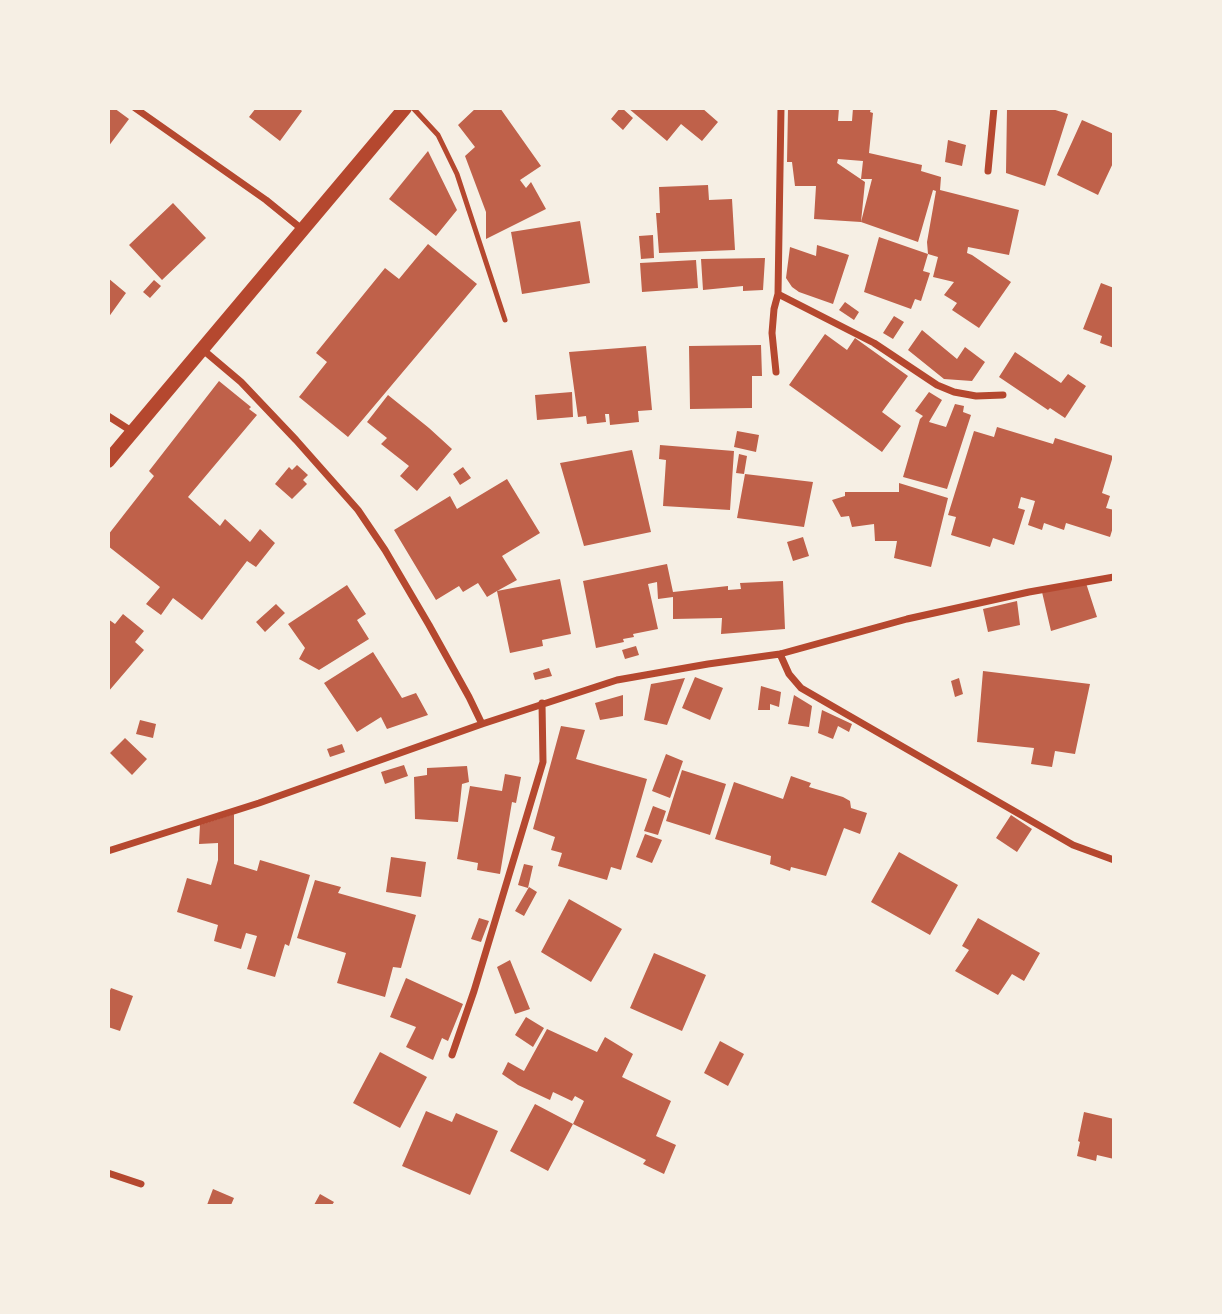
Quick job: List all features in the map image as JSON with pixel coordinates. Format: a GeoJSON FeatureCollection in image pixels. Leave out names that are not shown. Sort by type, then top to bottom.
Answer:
{"type":"FeatureCollection","features":[{"type":"Feature","properties":{"kind":"main road"},"geometry":{"type":"LineString","coordinates":[[108,461],[405,108]]}},
{"type":"Feature","properties":{"kind":"street"},"geometry":{"type":"LineString","coordinates":[[135,108],[266,200],[303,230]]}},
{"type":"Feature","properties":{"kind":"street"},"geometry":{"type":"LineString","coordinates":[[776,372],[772,333],[778,294],[781,108]]}},
{"type":"Feature","properties":{"kind":"street"},"geometry":{"type":"LineString","coordinates":[[988,171],[993,108]]}},
{"type":"Feature","properties":{"kind":"street"},"geometry":{"type":"LineString","coordinates":[[778,294],[874,343],[937,385],[954,392],[976,396],[1003,395]]}},
{"type":"Feature","properties":{"kind":"street"},"geometry":{"type":"LineString","coordinates":[[202,349],[241,382],[358,510],[429,625],[482,724]]}},
{"type":"Feature","properties":{"kind":"street"},"geometry":{"type":"LineString","coordinates":[[108,416],[133,432]]}},
{"type":"Feature","properties":{"kind":"street"},"geometry":{"type":"LineString","coordinates":[[108,851],[259,803],[542,703],[617,680],[780,654],[907,619],[1029,592],[1114,577]]}},
{"type":"Feature","properties":{"kind":"street"},"geometry":{"type":"LineString","coordinates":[[780,654],[789,674],[801,688],[1073,845],[1114,860]]}},
{"type":"Feature","properties":{"kind":"street"},"geometry":{"type":"LineString","coordinates":[[452,1055],[543,762],[542,703]]}},
{"type":"Feature","properties":{"kind":"street"},"geometry":{"type":"LineString","coordinates":[[108,1173],[141,1184]]}},
{"type":"Feature","properties":{"kind":"lane"},"geometry":{"type":"LineString","coordinates":[[413,108],[438,135],[457,174],[505,320]]}},
{"type":"Feature","properties":{"kind":"building"},"geometry":{"type":"Polygon","coordinates":[[[108,108],[114,108],[129,119],[108,147],[108,108]]]}},
{"type":"Feature","properties":{"kind":"building"},"geometry":{"type":"Polygon","coordinates":[[[256,108],[299,108],[302,111],[280,141],[249,117],[256,108]]]}},
{"type":"Feature","properties":{"kind":"building"},"geometry":{"type":"Polygon","coordinates":[[[476,108],[500,108],[541,166],[520,180],[526,188],[531,182],[546,209],[486,239],[486,212],[465,156],[475,147],[458,125],[476,108]]]}},
{"type":"Feature","properties":{"kind":"building"},"geometry":{"type":"Polygon","coordinates":[[[620,108],[633,118],[623,130],[611,119],[620,108]]]}},
{"type":"Feature","properties":{"kind":"building"},"geometry":{"type":"Polygon","coordinates":[[[628,108],[702,108],[718,122],[702,141],[681,124],[667,141],[628,108]]]}},
{"type":"Feature","properties":{"kind":"building"},"geometry":{"type":"Polygon","coordinates":[[[788,108],[839,108],[838,121],[852,121],[853,108],[871,108],[870,112],[873,113],[869,153],[922,165],[921,171],[941,177],[940,190],[1019,210],[1009,255],[968,247],[967,253],[1011,282],[979,328],[952,310],[957,303],[944,295],[954,282],[933,277],[938,257],[928,254],[927,242],[936,191],[933,190],[918,242],[861,222],[814,219],[816,186],[795,186],[792,162],[787,162],[788,108]],[[838,159],[837,163],[865,182],[861,222],[872,179],[861,179],[863,161],[838,159]]]}},
{"type":"Feature","properties":{"kind":"building"},"geometry":{"type":"Polygon","coordinates":[[[1007,108],[1049,108],[1068,114],[1045,186],[1006,173],[1007,108]]]}},
{"type":"Feature","properties":{"kind":"building"},"geometry":{"type":"Polygon","coordinates":[[[1082,120],[1114,134],[1114,161],[1098,195],[1057,175],[1082,120]]]}},
{"type":"Feature","properties":{"kind":"building"},"geometry":{"type":"Polygon","coordinates":[[[948,140],[966,145],[962,166],[945,162],[948,140]]]}},
{"type":"Feature","properties":{"kind":"building"},"geometry":{"type":"Polygon","coordinates":[[[428,151],[457,210],[436,236],[389,199],[428,151]]]}},
{"type":"Feature","properties":{"kind":"building"},"geometry":{"type":"Polygon","coordinates":[[[708,185],[709,200],[732,199],[735,250],[659,253],[656,213],[660,213],[659,187],[708,185]]]}},
{"type":"Feature","properties":{"kind":"building"},"geometry":{"type":"Polygon","coordinates":[[[173,203],[206,238],[162,280],[129,245],[173,203]]]}},
{"type":"Feature","properties":{"kind":"building"},"geometry":{"type":"Polygon","coordinates":[[[580,221],[590,283],[522,294],[511,232],[580,221]]]}},
{"type":"Feature","properties":{"kind":"building"},"geometry":{"type":"Polygon","coordinates":[[[653,235],[654,258],[641,259],[639,236],[653,235]]]}},
{"type":"Feature","properties":{"kind":"building"},"geometry":{"type":"Polygon","coordinates":[[[879,237],[928,254],[923,271],[930,273],[921,301],[915,299],[911,309],[864,292],[879,237]]]}},
{"type":"Feature","properties":{"kind":"building"},"geometry":{"type":"Polygon","coordinates":[[[428,244],[477,284],[348,437],[299,397],[327,362],[316,353],[385,268],[399,279],[428,244]]]}},
{"type":"Feature","properties":{"kind":"building"},"geometry":{"type":"Polygon","coordinates":[[[817,245],[849,255],[833,304],[799,292],[786,278],[790,247],[816,256],[817,245]]]}},
{"type":"Feature","properties":{"kind":"building"},"geometry":{"type":"Polygon","coordinates":[[[765,258],[763,290],[743,291],[743,286],[703,290],[701,259],[765,258]]]}},
{"type":"Feature","properties":{"kind":"building"},"geometry":{"type":"Polygon","coordinates":[[[696,260],[698,288],[642,292],[640,263],[696,260]]]}},
{"type":"Feature","properties":{"kind":"building"},"geometry":{"type":"Polygon","coordinates":[[[108,278],[126,293],[108,318],[108,278]]]}},
{"type":"Feature","properties":{"kind":"building"},"geometry":{"type":"Polygon","coordinates":[[[154,280],[161,286],[150,298],[143,292],[154,280]]]}},
{"type":"Feature","properties":{"kind":"building"},"geometry":{"type":"Polygon","coordinates":[[[1101,283],[1114,288],[1114,348],[1100,343],[1102,336],[1083,329],[1101,283]]]}},
{"type":"Feature","properties":{"kind":"building"},"geometry":{"type":"Polygon","coordinates":[[[845,302],[859,312],[854,320],[839,310],[845,302]]]}},
{"type":"Feature","properties":{"kind":"building"},"geometry":{"type":"Polygon","coordinates":[[[894,316],[904,322],[893,339],[883,333],[894,316]]]}},
{"type":"Feature","properties":{"kind":"building"},"geometry":{"type":"Polygon","coordinates":[[[922,330],[957,359],[965,347],[985,362],[972,381],[944,379],[908,350],[922,330]]]}},
{"type":"Feature","properties":{"kind":"building"},"geometry":{"type":"Polygon","coordinates":[[[825,334],[847,350],[855,338],[908,376],[882,412],[901,426],[882,452],[789,385],[825,334]]]}},
{"type":"Feature","properties":{"kind":"building"},"geometry":{"type":"Polygon","coordinates":[[[761,345],[762,376],[752,376],[752,408],[690,409],[689,346],[761,345]]]}},
{"type":"Feature","properties":{"kind":"building"},"geometry":{"type":"Polygon","coordinates":[[[646,346],[652,410],[638,411],[639,422],[610,425],[609,414],[605,414],[606,422],[587,424],[586,416],[578,417],[569,352],[646,346]]]}},
{"type":"Feature","properties":{"kind":"building"},"geometry":{"type":"Polygon","coordinates":[[[1015,352],[1061,383],[1068,374],[1086,386],[1065,418],[1050,408],[1048,410],[999,377],[1015,352]]]}},
{"type":"Feature","properties":{"kind":"building"},"geometry":{"type":"Polygon","coordinates":[[[219,381],[257,415],[188,497],[220,526],[225,519],[250,542],[260,529],[275,543],[256,567],[247,561],[202,620],[173,598],[161,615],[146,604],[160,587],[108,546],[108,535],[154,476],[149,471],[219,381]]]}},
{"type":"Feature","properties":{"kind":"building"},"geometry":{"type":"Polygon","coordinates":[[[572,392],[573,417],[537,420],[535,395],[572,392]]]}},
{"type":"Feature","properties":{"kind":"building"},"geometry":{"type":"Polygon","coordinates":[[[929,392],[942,400],[929,422],[946,427],[955,404],[964,406],[963,412],[971,415],[947,489],[903,477],[923,416],[915,411],[929,392]]]}},
{"type":"Feature","properties":{"kind":"building"},"geometry":{"type":"Polygon","coordinates":[[[388,395],[452,449],[417,491],[400,476],[409,466],[381,444],[387,438],[367,422],[388,395]]]}},
{"type":"Feature","properties":{"kind":"building"},"geometry":{"type":"Polygon","coordinates":[[[997,427],[1053,444],[1055,438],[1113,456],[1102,493],[1110,496],[1106,508],[1114,510],[1110,537],[1066,523],[1064,530],[1044,523],[1042,530],[1028,525],[1035,501],[1021,497],[1018,508],[1025,510],[1014,545],[993,538],[990,547],[951,535],[956,517],[948,515],[974,431],[994,437],[997,427]]]}},
{"type":"Feature","properties":{"kind":"building"},"geometry":{"type":"Polygon","coordinates":[[[737,431],[759,435],[756,452],[734,447],[737,431]]]}},
{"type":"Feature","properties":{"kind":"building"},"geometry":{"type":"Polygon","coordinates":[[[660,445],[734,451],[730,510],[663,506],[666,460],[659,459],[660,445]]]}},
{"type":"Feature","properties":{"kind":"building"},"geometry":{"type":"Polygon","coordinates":[[[632,450],[651,532],[584,546],[560,463],[632,450]]]}},
{"type":"Feature","properties":{"kind":"building"},"geometry":{"type":"Polygon","coordinates":[[[739,454],[747,456],[744,474],[736,473],[739,454]]]}},
{"type":"Feature","properties":{"kind":"building"},"geometry":{"type":"Polygon","coordinates":[[[297,465],[308,475],[303,480],[307,484],[292,499],[275,484],[289,467],[292,470],[297,465]]]}},
{"type":"Feature","properties":{"kind":"building"},"geometry":{"type":"Polygon","coordinates":[[[463,467],[471,478],[460,485],[453,474],[463,467]]]}},
{"type":"Feature","properties":{"kind":"building"},"geometry":{"type":"Polygon","coordinates":[[[745,474],[813,482],[804,527],[737,518],[745,474]]]}},
{"type":"Feature","properties":{"kind":"building"},"geometry":{"type":"Polygon","coordinates":[[[507,479],[540,533],[502,556],[517,580],[487,597],[478,583],[463,592],[459,586],[436,600],[394,530],[450,496],[457,509],[507,479]]]}},
{"type":"Feature","properties":{"kind":"building"},"geometry":{"type":"Polygon","coordinates":[[[899,483],[948,498],[931,567],[894,558],[897,541],[875,541],[874,524],[852,527],[849,516],[841,517],[832,500],[845,496],[845,492],[899,492],[899,483]]]}},
{"type":"Feature","properties":{"kind":"building"},"geometry":{"type":"Polygon","coordinates":[[[803,537],[809,556],[793,561],[787,542],[803,537]]]}},
{"type":"Feature","properties":{"kind":"building"},"geometry":{"type":"Polygon","coordinates":[[[667,564],[673,592],[728,586],[728,590],[741,589],[740,583],[783,581],[785,629],[721,634],[722,618],[673,619],[673,597],[658,599],[657,582],[648,584],[658,629],[633,634],[634,637],[623,639],[624,642],[596,648],[583,581],[667,564]]]}},
{"type":"Feature","properties":{"kind":"building"},"geometry":{"type":"Polygon","coordinates":[[[560,579],[571,634],[542,640],[543,646],[510,653],[497,591],[560,579]]]}},
{"type":"Feature","properties":{"kind":"building"},"geometry":{"type":"Polygon","coordinates":[[[1086,583],[1097,617],[1051,631],[1042,592],[1086,583]]]}},
{"type":"Feature","properties":{"kind":"building"},"geometry":{"type":"Polygon","coordinates":[[[347,585],[366,614],[357,620],[369,639],[319,670],[299,659],[305,648],[288,624],[347,585]]]}},
{"type":"Feature","properties":{"kind":"building"},"geometry":{"type":"Polygon","coordinates":[[[1017,601],[1020,625],[988,632],[983,609],[1017,601]]]}},
{"type":"Feature","properties":{"kind":"building"},"geometry":{"type":"Polygon","coordinates":[[[276,604],[285,613],[265,632],[256,622],[276,604]]]}},
{"type":"Feature","properties":{"kind":"building"},"geometry":{"type":"Polygon","coordinates":[[[123,614],[144,631],[135,642],[144,650],[108,692],[108,619],[115,624],[123,614]]]}},
{"type":"Feature","properties":{"kind":"building"},"geometry":{"type":"Polygon","coordinates":[[[636,646],[639,655],[625,659],[622,650],[636,646]]]}},
{"type":"Feature","properties":{"kind":"building"},"geometry":{"type":"Polygon","coordinates":[[[373,652],[402,698],[416,693],[428,715],[387,729],[381,717],[357,732],[324,683],[373,652]]]}},
{"type":"Feature","properties":{"kind":"building"},"geometry":{"type":"Polygon","coordinates":[[[549,668],[552,676],[535,680],[533,673],[549,668]]]}},
{"type":"Feature","properties":{"kind":"building"},"geometry":{"type":"Polygon","coordinates":[[[983,671],[1090,684],[1075,754],[1055,751],[1052,767],[1031,764],[1034,748],[977,742],[983,671]]]}},
{"type":"Feature","properties":{"kind":"building"},"geometry":{"type":"Polygon","coordinates":[[[695,677],[723,688],[710,720],[682,708],[695,677]]]}},
{"type":"Feature","properties":{"kind":"building"},"geometry":{"type":"Polygon","coordinates":[[[685,678],[667,725],[644,720],[651,684],[685,678]]]}},
{"type":"Feature","properties":{"kind":"building"},"geometry":{"type":"Polygon","coordinates":[[[959,678],[963,694],[955,697],[951,681],[959,678]]]}},
{"type":"Feature","properties":{"kind":"building"},"geometry":{"type":"Polygon","coordinates":[[[761,686],[781,692],[779,707],[770,704],[770,710],[758,710],[761,686]]]}},
{"type":"Feature","properties":{"kind":"building"},"geometry":{"type":"Polygon","coordinates":[[[623,695],[623,716],[600,720],[595,703],[623,695]]]}},
{"type":"Feature","properties":{"kind":"building"},"geometry":{"type":"Polygon","coordinates":[[[794,695],[812,706],[809,727],[788,724],[794,695]]]}},
{"type":"Feature","properties":{"kind":"building"},"geometry":{"type":"Polygon","coordinates":[[[822,710],[852,724],[849,732],[838,726],[833,739],[818,733],[822,710]]]}},
{"type":"Feature","properties":{"kind":"building"},"geometry":{"type":"Polygon","coordinates":[[[140,720],[156,724],[153,738],[136,734],[140,720]]]}},
{"type":"Feature","properties":{"kind":"building"},"geometry":{"type":"Polygon","coordinates":[[[561,726],[585,730],[576,759],[647,779],[621,870],[611,867],[607,880],[558,866],[562,853],[551,850],[555,837],[533,829],[561,726]]]}},
{"type":"Feature","properties":{"kind":"building"},"geometry":{"type":"Polygon","coordinates":[[[125,738],[147,759],[132,775],[110,753],[125,738]]]}},
{"type":"Feature","properties":{"kind":"building"},"geometry":{"type":"Polygon","coordinates":[[[342,744],[345,752],[330,757],[327,749],[342,744]]]}},
{"type":"Feature","properties":{"kind":"building"},"geometry":{"type":"Polygon","coordinates":[[[666,754],[683,761],[670,798],[652,791],[666,754]]]}},
{"type":"Feature","properties":{"kind":"building"},"geometry":{"type":"Polygon","coordinates":[[[404,765],[408,776],[385,784],[381,772],[404,765]]]}},
{"type":"Feature","properties":{"kind":"building"},"geometry":{"type":"Polygon","coordinates":[[[467,766],[469,782],[462,784],[458,822],[415,819],[414,777],[427,775],[427,768],[467,766]]]}},
{"type":"Feature","properties":{"kind":"building"},"geometry":{"type":"Polygon","coordinates":[[[682,770],[726,784],[710,835],[666,821],[682,770]]]}},
{"type":"Feature","properties":{"kind":"building"},"geometry":{"type":"Polygon","coordinates":[[[505,774],[521,777],[516,803],[512,802],[500,874],[477,870],[478,863],[457,859],[470,786],[502,791],[505,774]]]}},
{"type":"Feature","properties":{"kind":"building"},"geometry":{"type":"Polygon","coordinates":[[[791,776],[811,783],[809,787],[843,797],[850,801],[851,808],[867,813],[860,834],[844,828],[826,876],[791,867],[790,871],[770,864],[771,856],[715,839],[734,782],[783,799],[791,776]]]}},
{"type":"Feature","properties":{"kind":"building"},"geometry":{"type":"Polygon","coordinates":[[[653,806],[666,811],[658,835],[644,831],[653,806]]]}},
{"type":"Feature","properties":{"kind":"building"},"geometry":{"type":"Polygon","coordinates":[[[234,814],[234,864],[257,871],[260,860],[310,875],[289,946],[285,944],[275,977],[247,969],[257,936],[246,933],[241,949],[214,941],[218,925],[177,912],[187,878],[211,885],[218,860],[218,843],[199,844],[200,825],[234,814]]]}},
{"type":"Feature","properties":{"kind":"building"},"geometry":{"type":"Polygon","coordinates":[[[1011,815],[1032,829],[1017,852],[996,838],[1011,815]]]}},
{"type":"Feature","properties":{"kind":"building"},"geometry":{"type":"Polygon","coordinates":[[[645,834],[662,840],[652,863],[636,857],[645,834]]]}},
{"type":"Feature","properties":{"kind":"building"},"geometry":{"type":"Polygon","coordinates":[[[899,852],[958,885],[930,935],[871,902],[899,852]]]}},
{"type":"Feature","properties":{"kind":"building"},"geometry":{"type":"Polygon","coordinates":[[[391,857],[426,862],[421,897],[386,892],[391,857]]]}},
{"type":"Feature","properties":{"kind":"building"},"geometry":{"type":"Polygon","coordinates":[[[524,864],[533,866],[528,888],[518,885],[524,864]]]}},
{"type":"Feature","properties":{"kind":"building"},"geometry":{"type":"Polygon","coordinates":[[[315,880],[341,887],[338,893],[416,915],[401,968],[393,967],[385,997],[337,983],[346,953],[297,938],[315,880]]]}},
{"type":"Feature","properties":{"kind":"building"},"geometry":{"type":"Polygon","coordinates":[[[529,887],[537,892],[524,916],[515,911],[529,887]]]}},
{"type":"Feature","properties":{"kind":"building"},"geometry":{"type":"Polygon","coordinates":[[[569,899],[622,929],[591,982],[541,952],[569,899]]]}},
{"type":"Feature","properties":{"kind":"building"},"geometry":{"type":"Polygon","coordinates":[[[479,918],[489,921],[481,942],[471,939],[479,918]]]}},
{"type":"Feature","properties":{"kind":"building"},"geometry":{"type":"Polygon","coordinates":[[[978,918],[1040,953],[1024,981],[1012,974],[998,995],[955,971],[969,950],[962,946],[978,918]]]}},
{"type":"Feature","properties":{"kind":"building"},"geometry":{"type":"Polygon","coordinates":[[[654,953],[706,975],[682,1031],[630,1008],[654,953]]]}},
{"type":"Feature","properties":{"kind":"building"},"geometry":{"type":"Polygon","coordinates":[[[510,960],[530,1009],[515,1014],[497,967],[510,960]]]}},
{"type":"Feature","properties":{"kind":"building"},"geometry":{"type":"Polygon","coordinates":[[[406,978],[463,1004],[448,1041],[442,1038],[433,1060],[406,1047],[416,1027],[390,1017],[406,978]]]}},
{"type":"Feature","properties":{"kind":"building"},"geometry":{"type":"Polygon","coordinates":[[[111,988],[133,996],[120,1031],[108,1027],[108,995],[111,988]]]}},
{"type":"Feature","properties":{"kind":"building"},"geometry":{"type":"Polygon","coordinates":[[[526,1017],[544,1028],[533,1047],[515,1035],[526,1017]]]}},
{"type":"Feature","properties":{"kind":"building"},"geometry":{"type":"Polygon","coordinates":[[[547,1029],[597,1052],[605,1037],[633,1054],[622,1077],[671,1101],[656,1136],[676,1145],[664,1174],[643,1164],[646,1160],[573,1124],[584,1101],[575,1096],[572,1101],[553,1092],[550,1100],[502,1074],[508,1062],[524,1071],[547,1029]]]}},
{"type":"Feature","properties":{"kind":"building"},"geometry":{"type":"Polygon","coordinates":[[[720,1041],[744,1054],[728,1086],[704,1073],[720,1041]]]}},
{"type":"Feature","properties":{"kind":"building"},"geometry":{"type":"Polygon","coordinates":[[[380,1052],[427,1077],[400,1128],[353,1103],[380,1052]]]}},
{"type":"Feature","properties":{"kind":"building"},"geometry":{"type":"Polygon","coordinates":[[[535,1104],[573,1124],[548,1171],[510,1151],[535,1104]]]}},
{"type":"Feature","properties":{"kind":"building"},"geometry":{"type":"Polygon","coordinates":[[[426,1111],[452,1122],[456,1113],[498,1131],[470,1195],[402,1166],[426,1111]]]}},
{"type":"Feature","properties":{"kind":"building"},"geometry":{"type":"Polygon","coordinates":[[[1084,1112],[1114,1119],[1114,1159],[1097,1155],[1096,1161],[1077,1156],[1084,1112]]]}},
{"type":"Feature","properties":{"kind":"building"},"geometry":{"type":"Polygon","coordinates":[[[213,1189],[234,1198],[231,1205],[207,1205],[213,1189]]]}},
{"type":"Feature","properties":{"kind":"building"},"geometry":{"type":"Polygon","coordinates":[[[320,1194],[334,1202],[332,1205],[314,1205],[320,1194]]]}}]}
